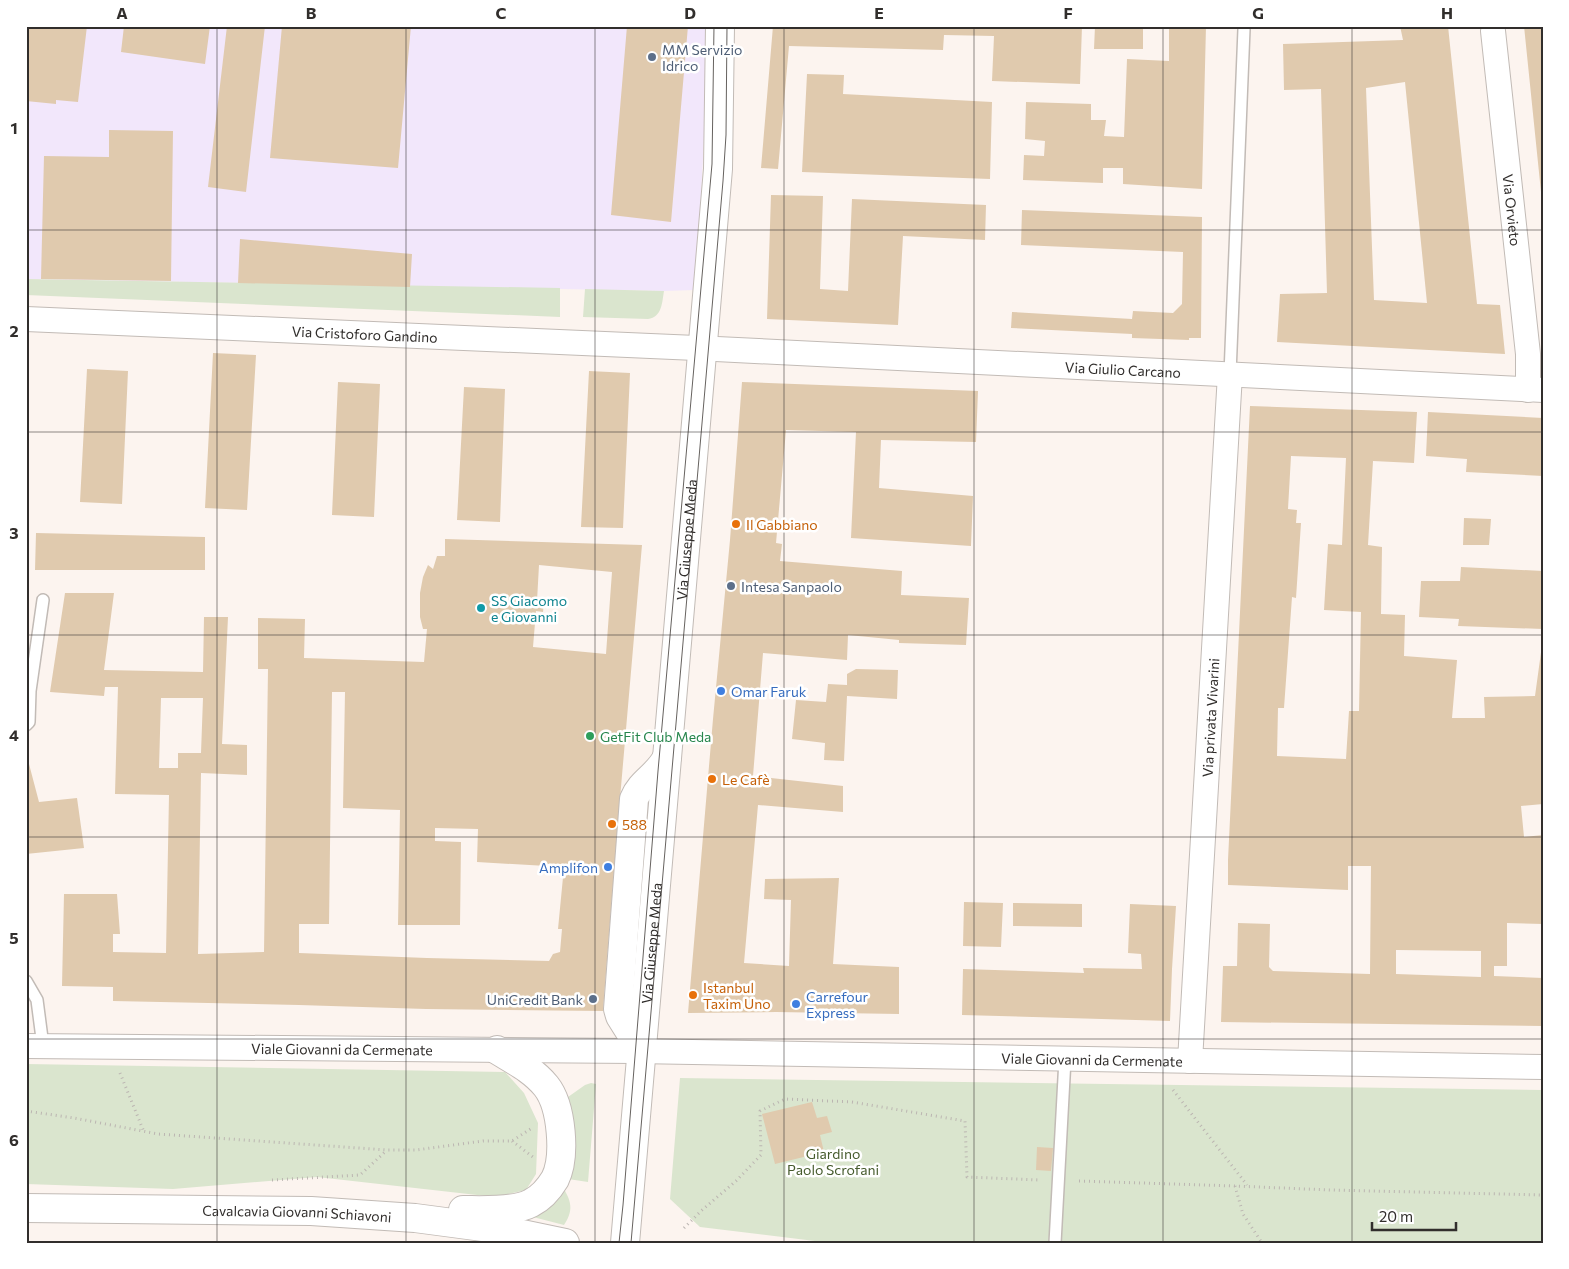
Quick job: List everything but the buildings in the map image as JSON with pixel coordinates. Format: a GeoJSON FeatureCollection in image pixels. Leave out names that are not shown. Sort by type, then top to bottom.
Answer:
{"type":"FeatureCollection","features":[{"type":"Feature","properties":{"kind":"street","name":"Via Giuseppe Meda"},"geometry":{"type":"LineString","coordinates":[[642,1052],[718,169],[720,26]]}},
{"type":"Feature","properties":{"kind":"street","name":"Via Orvieto"},"geometry":{"type":"LineString","coordinates":[[1494,31],[1528,354],[1535,390]]}},
{"type":"Feature","properties":{"kind":"street","name":"Via Cristoforo Gandino"},"geometry":{"type":"LineString","coordinates":[[26,319],[703,349]]}},
{"type":"Feature","properties":{"kind":"street","name":"Via Giulio Carcano"},"geometry":{"type":"LineString","coordinates":[[703,349],[1535,390]]}},
{"type":"Feature","properties":{"kind":"street","name":"Via privata Vivarini"},"geometry":{"type":"LineString","coordinates":[[1190,1061],[1230,374]]}},
{"type":"Feature","properties":{"kind":"street","name":"Viale Giovanni da Cermenate"},"geometry":{"type":"LineString","coordinates":[[35,1046],[642,1052],[1543,1067]]}},
{"type":"Feature","properties":{"kind":"street"},"geometry":{"type":"LineString","coordinates":[[311,1211],[503,1209],[530,1204],[541,1197],[555,1178],[559,1164],[560,1138],[555,1106],[548,1088],[539,1078],[528,1068],[497,1050]]}},
{"type":"Feature","properties":{"kind":"street"},"geometry":{"type":"LineString","coordinates":[[625,1243],[642,1052]]}},
{"type":"Feature","properties":{"kind":"street","name":"Cavalcavia Giovanni Schiavoni"},"geometry":{"type":"LineString","coordinates":[[26,1208],[311,1211],[414,1218],[498,1229],[565,1243]]}},
{"type":"Feature","properties":{"kind":"lane"},"geometry":{"type":"LineString","coordinates":[[1230,374],[1244,29]]}},
{"type":"Feature","properties":{"kind":"lane"},"geometry":{"type":"LineString","coordinates":[[26,724],[29,722],[30,691],[43,600]]}},
{"type":"Feature","properties":{"kind":"lane"},"geometry":{"type":"LineString","coordinates":[[26,981],[37,1000],[35,1046]]}},
{"type":"Feature","properties":{"kind":"lane"},"geometry":{"type":"LineString","coordinates":[[1055,1243],[1065,1059]]}},
{"type":"Feature","properties":{"kind":"path"},"geometry":{"type":"LineString","coordinates":[[118,1068],[144,1132]]}},
{"type":"Feature","properties":{"kind":"path"},"geometry":{"type":"LineString","coordinates":[[1173,1090],[1247,1186]]}},
{"type":"Feature","properties":{"kind":"path"},"geometry":{"type":"LineString","coordinates":[[684,1228],[736,1181],[761,1155],[760,1110],[785,1099],[852,1102],[965,1121],[967,1177],[1330,1190],[1543,1195]]}},
{"type":"Feature","properties":{"kind":"path"},"geometry":{"type":"LineString","coordinates":[[26,1112],[74,1118],[158,1134],[387,1150],[425,1149],[483,1141],[512,1141],[538,1123]]}},
{"type":"Feature","properties":{"kind":"path"},"geometry":{"type":"LineString","coordinates":[[512,1141],[537,1160]]}},
{"type":"Feature","properties":{"kind":"path"},"geometry":{"type":"LineString","coordinates":[[263,1181],[360,1175],[387,1150]]}},
{"type":"Feature","properties":{"kind":"path"},"geometry":{"type":"LineString","coordinates":[[1236,1186],[1243,1214],[1262,1243]]}},
{"type":"Feature","properties":{"kind":"shaded area"},"geometry":{"type":"Polygon","coordinates":[[[26,26],[710,26],[696,290],[664,291],[26,279],[26,26]]]}},
{"type":"Feature","properties":{"kind":"green space"},"geometry":{"type":"Polygon","coordinates":[[[26,279],[560,288],[560,317],[26,295],[26,279]]]}},
{"type":"Feature","properties":{"kind":"green space"},"geometry":{"type":"Polygon","coordinates":[[[585,289],[664,291],[659,312],[653,318],[648,319],[583,317],[585,289]]]}},
{"type":"Feature","properties":{"kind":"green space"},"geometry":{"type":"Polygon","coordinates":[[[26,1064],[505,1072],[524,1093],[538,1123],[536,1174],[526,1190],[495,1197],[317,1177],[173,1189],[26,1184],[26,1064]]]}},
{"type":"Feature","properties":{"kind":"green space","name":"Giardino Paolo Scrofani"},"geometry":{"type":"Polygon","coordinates":[[[680,1078],[1543,1090],[1543,1243],[831,1243],[700,1227],[670,1199],[680,1078]]]}},
{"type":"Feature","properties":{"kind":"green space"},"geometry":{"type":"Polygon","coordinates":[[[591,1083],[596,1084],[588,1182],[568,1179],[571,1120],[568,1097],[591,1083]]]}},
{"type":"Feature","properties":{"kind":"green space"},"geometry":{"type":"Polygon","coordinates":[[[564,1189],[569,1199],[570,1211],[564,1225],[533,1217],[564,1189]]]}},
{"type":"Feature","properties":{"kind":"tram line"},"geometry":{"type":"LineString","coordinates":[[619,1243],[658,771],[712,164],[714,26]]}},
{"type":"Feature","properties":{"kind":"tram line"},"geometry":{"type":"LineString","coordinates":[[631,1243],[723,181],[726,135],[727,26]]}},
{"type":"Feature","properties":{"kind":"place","name":"MM Servizio Idrico"},"geometry":{"type":"Point","coordinates":[652,57]}},
{"type":"Feature","properties":{"kind":"place","name":"Il Gabbiano"},"geometry":{"type":"Point","coordinates":[736,524]}},
{"type":"Feature","properties":{"kind":"place","name":"Intesa Sanpaolo"},"geometry":{"type":"Point","coordinates":[731,586]}},
{"type":"Feature","properties":{"kind":"place","name":"SS Giacomo e Giovanni"},"geometry":{"type":"Point","coordinates":[481,608]}},
{"type":"Feature","properties":{"kind":"place","name":"Omar Faruk"},"geometry":{"type":"Point","coordinates":[721,691]}},
{"type":"Feature","properties":{"kind":"place","name":"GetFit Club Meda"},"geometry":{"type":"Point","coordinates":[590,736]}},
{"type":"Feature","properties":{"kind":"place","name":"Le Cafè"},"geometry":{"type":"Point","coordinates":[712,779]}},
{"type":"Feature","properties":{"kind":"place","name":"588"},"geometry":{"type":"Point","coordinates":[612,824]}},
{"type":"Feature","properties":{"kind":"place","name":"Amplifon"},"geometry":{"type":"Point","coordinates":[608,867]}},
{"type":"Feature","properties":{"kind":"place","name":"Istanbul Taxim Uno"},"geometry":{"type":"Point","coordinates":[693,995]}},
{"type":"Feature","properties":{"kind":"place","name":"UniCredit Bank"},"geometry":{"type":"Point","coordinates":[593,999]}},
{"type":"Feature","properties":{"kind":"place","name":"Carrefour Express"},"geometry":{"type":"Point","coordinates":[796,1004]}}]}
